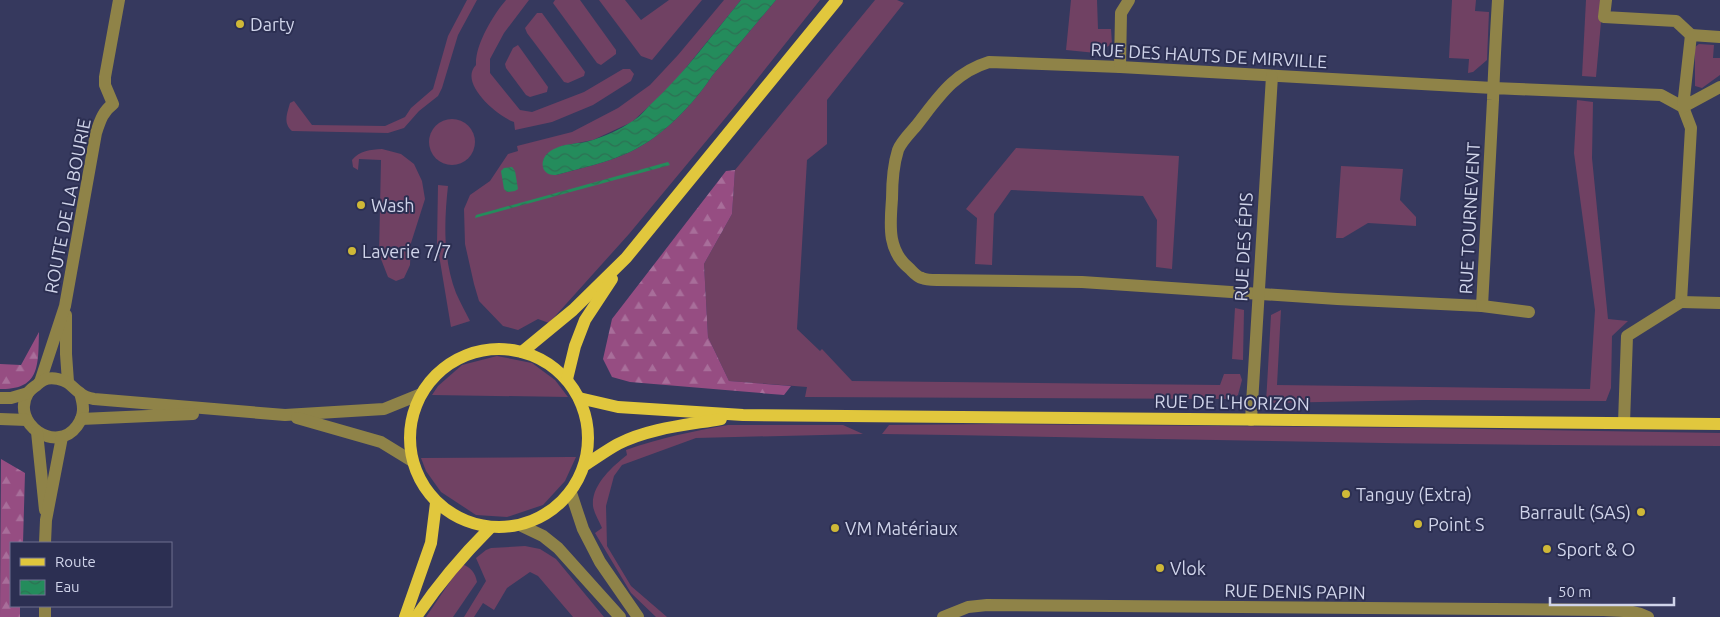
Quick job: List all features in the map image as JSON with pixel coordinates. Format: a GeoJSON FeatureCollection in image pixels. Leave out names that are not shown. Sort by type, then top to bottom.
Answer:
{"type":"FeatureCollection","features":[{"type":"Feature","properties":{"kind":"main road"},"geometry":{"type":"LineString","coordinates":[[567,379],[575,346],[585,320],[626,258],[837,0]]}},
{"type":"Feature","properties":{"kind":"main road"},"geometry":{"type":"LineString","coordinates":[[522,352],[573,310],[626,258]]}},
{"type":"Feature","properties":{"kind":"main road"},"geometry":{"type":"LineString","coordinates":[[500,349],[522,352],[548,364],[567,379],[579,398],[586,416],[588,432],[585,465],[571,492],[549,514],[522,526],[490,528],[464,522],[436,503],[412,462],[410,424],[421,394],[441,369],[458,358],[486,350],[500,349]]}},
{"type":"Feature","properties":{"kind":"main road"},"geometry":{"type":"LineString","coordinates":[[579,398],[618,407],[743,415]]}},
{"type":"Feature","properties":{"kind":"main road"},"geometry":{"type":"LineString","coordinates":[[585,465],[618,444],[652,431],[743,415]]}},
{"type":"Feature","properties":{"kind":"main road","name":"RUE DE L'HORIZON"},"geometry":{"type":"LineString","coordinates":[[743,415],[1720,424]]}},
{"type":"Feature","properties":{"kind":"main road"},"geometry":{"type":"LineString","coordinates":[[405,617],[431,543],[436,503]]}},
{"type":"Feature","properties":{"kind":"main road"},"geometry":{"type":"LineString","coordinates":[[416,617],[443,578],[490,528]]}},
{"type":"Feature","properties":{"kind":"street","name":"ROUTE DE LA BOURIE"},"geometry":{"type":"LineString","coordinates":[[66,306],[96,133],[102,116],[107,108],[113,104],[105,84],[105,76],[119,0]]}},
{"type":"Feature","properties":{"kind":"street"},"geometry":{"type":"LineString","coordinates":[[1120,67],[1121,13],[1129,0]]}},
{"type":"Feature","properties":{"kind":"street","name":"RUE TOURNEVENT"},"geometry":{"type":"LineString","coordinates":[[1258,294],[1482,306],[1498,0]]}},
{"type":"Feature","properties":{"kind":"street"},"geometry":{"type":"LineString","coordinates":[[1606,0],[1604,16],[1676,21],[1691,35],[1720,37]]}},
{"type":"Feature","properties":{"kind":"street"},"geometry":{"type":"LineString","coordinates":[[1682,302],[1691,128],[1683,107],[1691,35]]}},
{"type":"Feature","properties":{"kind":"street","name":"RUE DES HAUTS DE MIRVILLE"},"geometry":{"type":"LineString","coordinates":[[1258,294],[1082,282],[937,280],[921,278],[905,266],[897,255],[890,232],[894,166],[899,148],[936,101],[959,76],[974,67],[989,62],[1661,95],[1683,107]]}},
{"type":"Feature","properties":{"kind":"street","name":"RUE DES ÉPIS"},"geometry":{"type":"LineString","coordinates":[[1251,420],[1272,76]]}},
{"type":"Feature","properties":{"kind":"street"},"geometry":{"type":"LineString","coordinates":[[1683,107],[1720,86]]}},
{"type":"Feature","properties":{"kind":"street"},"geometry":{"type":"LineString","coordinates":[[1624,423],[1627,336],[1682,302],[1720,303]]}},
{"type":"Feature","properties":{"kind":"street"},"geometry":{"type":"LineString","coordinates":[[40,382],[66,306]]}},
{"type":"Feature","properties":{"kind":"street"},"geometry":{"type":"LineString","coordinates":[[66,306],[68,382]]}},
{"type":"Feature","properties":{"kind":"street"},"geometry":{"type":"LineString","coordinates":[[1482,306],[1529,312]]}},
{"type":"Feature","properties":{"kind":"street"},"geometry":{"type":"LineString","coordinates":[[0,398],[11,398],[28,392],[40,382],[56,378],[73,385],[80,393],[84,411],[81,419],[73,430],[62,437],[53,438],[36,432],[27,420],[24,406],[28,392]]}},
{"type":"Feature","properties":{"kind":"street"},"geometry":{"type":"LineString","coordinates":[[80,393],[94,399],[285,415],[384,409],[421,394]]}},
{"type":"Feature","properties":{"kind":"street"},"geometry":{"type":"LineString","coordinates":[[81,419],[245,412]]}},
{"type":"Feature","properties":{"kind":"street"},"geometry":{"type":"LineString","coordinates":[[285,415],[381,442],[412,462]]}},
{"type":"Feature","properties":{"kind":"street"},"geometry":{"type":"LineString","coordinates":[[0,419],[27,420]]}},
{"type":"Feature","properties":{"kind":"street"},"geometry":{"type":"LineString","coordinates":[[36,432],[46,520]]}},
{"type":"Feature","properties":{"kind":"street"},"geometry":{"type":"LineString","coordinates":[[45,542],[46,520],[62,437]]}},
{"type":"Feature","properties":{"kind":"street"},"geometry":{"type":"LineString","coordinates":[[571,492],[583,529],[600,562],[638,617]]}},
{"type":"Feature","properties":{"kind":"street"},"geometry":{"type":"LineString","coordinates":[[522,526],[544,536],[558,548],[620,617]]}},
{"type":"Feature","properties":{"kind":"street","name":"RUE DENIS PAPIN"},"geometry":{"type":"LineString","coordinates":[[943,617],[968,607],[987,605],[1604,610],[1640,612],[1648,617]]}},
{"type":"Feature","properties":{"kind":"shaded area"},"geometry":{"type":"Polygon","coordinates":[[[467,0],[477,0],[458,35],[442,88],[438,96],[419,111],[404,128],[388,133],[292,131],[289,128],[287,125],[287,115],[290,103],[294,101],[312,125],[385,126],[405,117],[411,108],[433,89],[448,36],[467,0]]]}},
{"type":"Feature","properties":{"kind":"shaded area"},"geometry":{"type":"Polygon","coordinates":[[[506,0],[529,0],[504,33],[490,59],[490,73],[520,110],[532,112],[584,92],[623,69],[630,69],[634,74],[631,81],[593,105],[552,122],[515,130],[514,122],[490,107],[476,90],[472,81],[472,72],[476,65],[478,49],[491,22],[506,0]]]}},
{"type":"Feature","properties":{"kind":"shaded area"},"geometry":{"type":"Polygon","coordinates":[[[555,0],[580,0],[616,50],[616,54],[601,65],[597,63],[553,3],[555,0]]]}},
{"type":"Feature","properties":{"kind":"shaded area"},"geometry":{"type":"Polygon","coordinates":[[[599,0],[625,0],[641,20],[669,0],[702,0],[652,60],[641,56],[599,0]]]}},
{"type":"Feature","properties":{"kind":"shaded area"},"geometry":{"type":"Polygon","coordinates":[[[724,0],[741,0],[671,86],[632,122],[593,140],[562,146],[547,154],[543,161],[556,175],[621,156],[654,138],[696,98],[712,76],[776,0],[820,0],[747,92],[629,234],[549,323],[538,319],[518,330],[503,326],[479,301],[474,284],[465,244],[464,209],[470,195],[490,181],[508,154],[518,151],[517,146],[572,132],[618,108],[650,85],[724,0]]]}},
{"type":"Feature","properties":{"kind":"shaded area"},"geometry":{"type":"Polygon","coordinates":[[[875,0],[897,0],[904,3],[827,100],[827,144],[807,160],[797,329],[820,351],[822,349],[852,381],[1220,385],[1224,374],[1240,374],[1242,380],[1238,395],[1231,399],[805,397],[807,387],[729,381],[708,337],[704,264],[732,214],[735,170],[875,0]]]}},
{"type":"Feature","properties":{"kind":"shaded area"},"geometry":{"type":"Polygon","coordinates":[[[1071,0],[1097,0],[1098,29],[1111,29],[1112,44],[1096,53],[1066,50],[1071,0]]]}},
{"type":"Feature","properties":{"kind":"shaded area"},"geometry":{"type":"Polygon","coordinates":[[[1452,0],[1476,0],[1475,11],[1489,12],[1487,60],[1473,72],[1468,73],[1469,59],[1449,58],[1452,0]]]}},
{"type":"Feature","properties":{"kind":"shaded area"},"geometry":{"type":"Polygon","coordinates":[[[1586,0],[1603,0],[1596,77],[1582,76],[1586,0]]]}},
{"type":"Feature","properties":{"kind":"shaded area"},"geometry":{"type":"Polygon","coordinates":[[[537,13],[542,13],[585,72],[584,76],[568,83],[564,82],[527,33],[525,28],[537,13]]]}},
{"type":"Feature","properties":{"kind":"shaded area"},"geometry":{"type":"Polygon","coordinates":[[[1699,44],[1714,45],[1713,58],[1720,58],[1720,75],[1702,88],[1695,86],[1695,47],[1699,44]]]}},
{"type":"Feature","properties":{"kind":"shaded area"},"geometry":{"type":"Polygon","coordinates":[[[518,45],[548,87],[547,92],[530,97],[526,95],[506,68],[505,64],[513,48],[518,45]]]}},
{"type":"Feature","properties":{"kind":"shaded area"},"geometry":{"type":"Polygon","coordinates":[[[1577,100],[1593,102],[1592,158],[1608,319],[1628,321],[1612,336],[1611,388],[1606,401],[1423,400],[1266,403],[1271,315],[1281,310],[1277,385],[1590,389],[1595,310],[1574,153],[1577,100]]]}},
{"type":"Feature","properties":{"kind":"shaded area"},"geometry":{"type":"Polygon","coordinates":[[[457,119],[461,120],[471,129],[474,133],[474,151],[465,161],[457,165],[447,165],[439,161],[430,151],[429,137],[433,129],[443,120],[457,119]]]}},
{"type":"Feature","properties":{"kind":"shaded area"},"geometry":{"type":"Polygon","coordinates":[[[1016,148],[1179,156],[1172,269],[1156,267],[1157,220],[1143,196],[1011,190],[994,214],[992,265],[975,264],[977,218],[966,209],[1016,148]]]}},
{"type":"Feature","properties":{"kind":"shaded area"},"geometry":{"type":"Polygon","coordinates":[[[382,149],[401,154],[414,164],[422,181],[425,199],[411,243],[410,265],[404,278],[396,281],[388,277],[379,254],[381,160],[359,159],[358,170],[353,167],[352,160],[362,152],[382,149]]]}},
{"type":"Feature","properties":{"kind":"shaded area"},"geometry":{"type":"Polygon","coordinates":[[[1341,166],[1403,169],[1400,200],[1416,217],[1416,226],[1368,223],[1343,238],[1336,238],[1341,166]]]}},
{"type":"Feature","properties":{"kind":"shaded area"},"geometry":{"type":"Polygon","coordinates":[[[438,185],[448,186],[445,227],[449,267],[456,293],[470,321],[451,327],[437,243],[438,185]]]}},
{"type":"Feature","properties":{"kind":"shaded area"},"geometry":{"type":"Polygon","coordinates":[[[1235,308],[1244,310],[1243,360],[1232,359],[1235,308]]]}},
{"type":"Feature","properties":{"kind":"shaded area"},"geometry":{"type":"Polygon","coordinates":[[[497,356],[532,363],[555,380],[568,397],[432,395],[438,386],[462,365],[497,356]]]}},
{"type":"Feature","properties":{"kind":"shaded area"},"geometry":{"type":"Polygon","coordinates":[[[997,424],[1720,433],[1720,446],[1405,443],[882,434],[889,425],[997,424]]]}},
{"type":"Feature","properties":{"kind":"shaded area"},"geometry":{"type":"Polygon","coordinates":[[[728,425],[843,425],[863,434],[696,438],[622,465],[614,476],[606,506],[607,546],[631,586],[667,617],[656,617],[631,593],[595,533],[602,528],[595,514],[593,498],[604,477],[627,455],[626,450],[677,435],[728,425]]]}},
{"type":"Feature","properties":{"kind":"shaded area"},"geometry":{"type":"Polygon","coordinates":[[[576,457],[565,481],[543,505],[507,517],[476,515],[441,492],[426,471],[421,458],[576,457]]]}},
{"type":"Feature","properties":{"kind":"shaded area"},"geometry":{"type":"Polygon","coordinates":[[[525,546],[540,549],[556,559],[604,617],[573,617],[538,576],[530,572],[507,588],[494,610],[483,603],[474,617],[464,617],[486,581],[476,558],[491,548],[525,546]]]}},
{"type":"Feature","properties":{"kind":"shaded area"},"geometry":{"type":"Polygon","coordinates":[[[462,564],[472,571],[477,582],[453,617],[426,617],[462,564]]]}},
{"type":"Feature","properties":{"kind":"green space"},"geometry":{"type":"Polygon","coordinates":[[[735,170],[732,214],[704,264],[708,337],[729,381],[791,386],[784,395],[630,382],[612,377],[603,359],[612,319],[726,171],[735,170]]]}},
{"type":"Feature","properties":{"kind":"green space"},"geometry":{"type":"Polygon","coordinates":[[[39,332],[37,364],[30,380],[23,385],[13,388],[0,389],[0,364],[21,365],[39,332]]]}},
{"type":"Feature","properties":{"kind":"green space"},"geometry":{"type":"Polygon","coordinates":[[[1,459],[25,473],[23,542],[10,542],[10,607],[20,607],[20,617],[0,617],[1,459]]]}},
{"type":"Feature","properties":{"kind":"water"},"geometry":{"type":"Polygon","coordinates":[[[741,0],[776,0],[712,76],[696,98],[665,129],[642,146],[612,159],[556,175],[548,174],[545,171],[543,166],[544,158],[556,148],[587,142],[603,136],[623,127],[639,116],[687,67],[741,0]]]}},
{"type":"Feature","properties":{"kind":"water"},"geometry":{"type":"Polygon","coordinates":[[[668,162],[670,165],[475,218],[476,215],[668,162]]]}},
{"type":"Feature","properties":{"kind":"water"},"geometry":{"type":"Polygon","coordinates":[[[512,167],[515,171],[518,189],[507,192],[504,189],[501,171],[504,168],[512,167]]]}},
{"type":"Feature","properties":{"kind":"place","name":"Darty"},"geometry":{"type":"Point","coordinates":[240,24]}},
{"type":"Feature","properties":{"kind":"place","name":"Wash"},"geometry":{"type":"Point","coordinates":[361,205]}},
{"type":"Feature","properties":{"kind":"place","name":"Laverie 7/7"},"geometry":{"type":"Point","coordinates":[352,251]}},
{"type":"Feature","properties":{"kind":"place","name":"Tanguy (Extra)"},"geometry":{"type":"Point","coordinates":[1346,494]}},
{"type":"Feature","properties":{"kind":"place","name":"Barrault (SAS)"},"geometry":{"type":"Point","coordinates":[1641,512]}},
{"type":"Feature","properties":{"kind":"place","name":"Point S"},"geometry":{"type":"Point","coordinates":[1418,524]}},
{"type":"Feature","properties":{"kind":"place","name":"VM Matériaux"},"geometry":{"type":"Point","coordinates":[835,528]}},
{"type":"Feature","properties":{"kind":"place","name":"Sport & O"},"geometry":{"type":"Point","coordinates":[1547,549]}},
{"type":"Feature","properties":{"kind":"place","name":"Vlok"},"geometry":{"type":"Point","coordinates":[1160,568]}}]}
